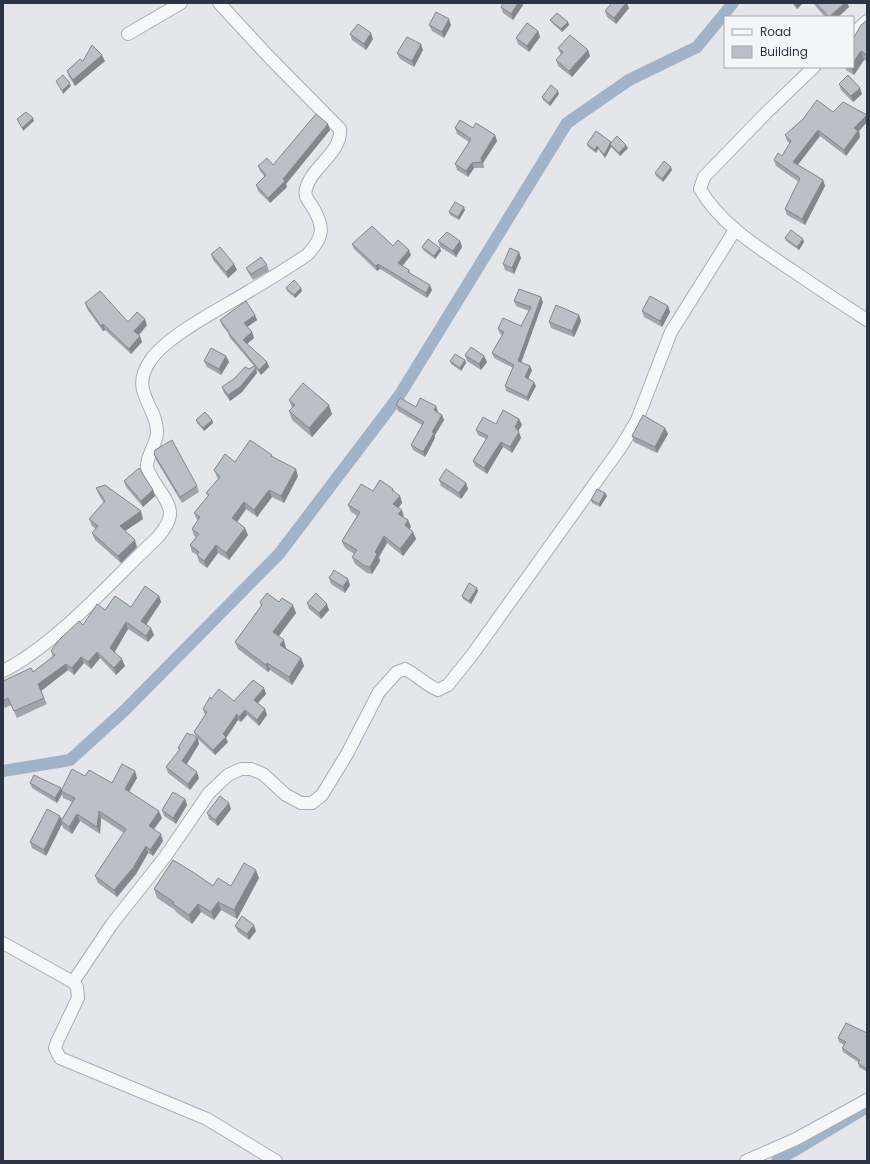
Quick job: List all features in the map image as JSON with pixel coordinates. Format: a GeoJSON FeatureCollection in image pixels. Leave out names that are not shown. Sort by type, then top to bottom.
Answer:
{"type":"FeatureCollection","features":[{"type":"Feature","properties":{"kind":"street"},"geometry":{"type":"LineString","coordinates":[[128,34],[181,3]]}},
{"type":"Feature","properties":{"kind":"street"},"geometry":{"type":"LineString","coordinates":[[3,672],[19,663],[79,613],[157,538],[171,518],[171,509],[150,476],[147,467],[157,432],[154,418],[143,395],[142,379],[150,361],[164,346],[195,324],[307,255],[318,243],[321,235],[321,226],[306,199],[306,190],[324,160],[337,144],[341,136],[340,129],[275,64],[219,3]]}},
{"type":"Feature","properties":{"kind":"street"},"geometry":{"type":"LineString","coordinates":[[854,33],[867,21]]}},
{"type":"Feature","properties":{"kind":"street"},"geometry":{"type":"LineString","coordinates":[[813,68],[765,114],[704,177],[700,189],[708,203],[735,230],[757,247],[867,320]]}},
{"type":"Feature","properties":{"kind":"street"},"geometry":{"type":"LineString","coordinates":[[72,982],[112,924],[165,858],[209,793],[228,775],[241,769],[251,769],[263,774],[286,795],[301,803],[312,803],[322,794],[347,754],[379,692],[397,672],[405,669],[418,676],[430,687],[438,690],[448,685],[472,655],[621,447],[636,420],[670,332],[735,230]]}},
{"type":"Feature","properties":{"kind":"street"},"geometry":{"type":"LineString","coordinates":[[3,944],[72,982],[77,987],[78,998],[56,1042],[55,1048],[60,1058],[207,1119],[276,1161]]}},
{"type":"Feature","properties":{"kind":"street"},"geometry":{"type":"LineString","coordinates":[[746,1161],[796,1139],[867,1100]]}},
{"type":"Feature","properties":{"kind":"building"},"geometry":{"type":"Polygon","coordinates":[[[503,3],[518,3],[511,14],[501,7],[503,3]]]}},
{"type":"Feature","properties":{"kind":"building"},"geometry":{"type":"Polygon","coordinates":[[[612,3],[626,3],[614,18],[605,11],[612,3]]]}},
{"type":"Feature","properties":{"kind":"building"},"geometry":{"type":"Polygon","coordinates":[[[816,3],[845,3],[830,16],[828,16],[816,3]]]}},
{"type":"Feature","properties":{"kind":"building"},"geometry":{"type":"Polygon","coordinates":[[[436,12],[449,19],[442,32],[429,25],[436,12]]]}},
{"type":"Feature","properties":{"kind":"building"},"geometry":{"type":"Polygon","coordinates":[[[557,13],[568,22],[561,29],[550,20],[557,13]]]}},
{"type":"Feature","properties":{"kind":"building"},"geometry":{"type":"Polygon","coordinates":[[[867,20],[867,55],[861,51],[854,62],[854,37],[861,25],[867,20]]]}},
{"type":"Feature","properties":{"kind":"building"},"geometry":{"type":"Polygon","coordinates":[[[527,23],[538,31],[527,46],[516,38],[527,23]]]}},
{"type":"Feature","properties":{"kind":"building"},"geometry":{"type":"Polygon","coordinates":[[[358,24],[371,33],[364,44],[350,34],[358,24]]]}},
{"type":"Feature","properties":{"kind":"building"},"geometry":{"type":"Polygon","coordinates":[[[570,35],[588,50],[569,71],[556,60],[563,52],[558,48],[570,35]]]}},
{"type":"Feature","properties":{"kind":"building"},"geometry":{"type":"Polygon","coordinates":[[[407,37],[421,44],[412,61],[397,53],[407,37]]]}},
{"type":"Feature","properties":{"kind":"building"},"geometry":{"type":"Polygon","coordinates":[[[92,45],[102,55],[73,80],[67,71],[80,59],[83,61],[92,45]]]}},
{"type":"Feature","properties":{"kind":"building"},"geometry":{"type":"Polygon","coordinates":[[[63,75],[70,83],[62,91],[56,81],[63,75]]]}},
{"type":"Feature","properties":{"kind":"building"},"geometry":{"type":"Polygon","coordinates":[[[848,75],[860,88],[851,96],[839,84],[848,75]]]}},
{"type":"Feature","properties":{"kind":"building"},"geometry":{"type":"Polygon","coordinates":[[[551,85],[558,91],[549,103],[542,97],[551,85]]]}},
{"type":"Feature","properties":{"kind":"building"},"geometry":{"type":"Polygon","coordinates":[[[817,100],[833,112],[843,102],[867,115],[854,128],[858,131],[844,150],[818,130],[793,162],[823,180],[802,219],[785,209],[800,178],[774,160],[778,153],[782,156],[791,141],[785,135],[803,119],[817,100]]]}},
{"type":"Feature","properties":{"kind":"building"},"geometry":{"type":"Polygon","coordinates":[[[26,112],[33,118],[22,128],[17,119],[26,112]]]}},
{"type":"Feature","properties":{"kind":"building"},"geometry":{"type":"Polygon","coordinates":[[[316,114],[328,124],[283,179],[285,181],[268,198],[256,185],[266,175],[258,166],[267,158],[273,165],[316,114]]]}},
{"type":"Feature","properties":{"kind":"building"},"geometry":{"type":"Polygon","coordinates":[[[460,120],[473,128],[476,123],[495,135],[481,158],[482,162],[472,163],[466,171],[455,164],[471,139],[455,128],[460,120]]]}},
{"type":"Feature","properties":{"kind":"building"},"geometry":{"type":"Polygon","coordinates":[[[596,131],[611,142],[604,155],[597,146],[595,150],[587,144],[596,131]]]}},
{"type":"Feature","properties":{"kind":"building"},"geometry":{"type":"Polygon","coordinates":[[[617,136],[626,145],[619,153],[610,144],[617,136]]]}},
{"type":"Feature","properties":{"kind":"building"},"geometry":{"type":"Polygon","coordinates":[[[664,161],[671,167],[662,179],[655,173],[664,161]]]}},
{"type":"Feature","properties":{"kind":"building"},"geometry":{"type":"Polygon","coordinates":[[[455,202],[464,207],[458,217],[449,212],[455,202]]]}},
{"type":"Feature","properties":{"kind":"building"},"geometry":{"type":"Polygon","coordinates":[[[372,226],[393,246],[398,240],[409,250],[398,263],[409,270],[408,272],[430,285],[426,293],[378,264],[376,266],[352,244],[372,226]]]}},
{"type":"Feature","properties":{"kind":"building"},"geometry":{"type":"Polygon","coordinates":[[[791,230],[803,239],[797,247],[785,238],[791,230]]]}},
{"type":"Feature","properties":{"kind":"building"},"geometry":{"type":"Polygon","coordinates":[[[447,232],[460,241],[453,251],[438,241],[447,232]]]}},
{"type":"Feature","properties":{"kind":"building"},"geometry":{"type":"Polygon","coordinates":[[[428,239],[440,248],[434,256],[422,247],[428,239]]]}},
{"type":"Feature","properties":{"kind":"building"},"geometry":{"type":"Polygon","coordinates":[[[220,247],[234,264],[226,272],[211,254],[220,247]]]}},
{"type":"Feature","properties":{"kind":"building"},"geometry":{"type":"Polygon","coordinates":[[[510,248],[519,252],[512,268],[503,264],[510,248]]]}},
{"type":"Feature","properties":{"kind":"building"},"geometry":{"type":"Polygon","coordinates":[[[261,257],[267,265],[251,274],[246,268],[261,257]]]}},
{"type":"Feature","properties":{"kind":"building"},"geometry":{"type":"Polygon","coordinates":[[[294,280],[301,288],[294,295],[286,288],[294,280]]]}},
{"type":"Feature","properties":{"kind":"building"},"geometry":{"type":"Polygon","coordinates":[[[519,289],[541,297],[518,361],[530,366],[525,377],[534,382],[527,397],[505,386],[514,365],[492,353],[504,332],[498,329],[503,318],[521,326],[531,307],[514,301],[519,289]]]}},
{"type":"Feature","properties":{"kind":"building"},"geometry":{"type":"Polygon","coordinates":[[[100,291],[128,322],[137,312],[145,319],[134,331],[140,336],[129,349],[103,324],[101,326],[85,303],[100,291]]]}},
{"type":"Feature","properties":{"kind":"building"},"geometry":{"type":"Polygon","coordinates":[[[650,296],[668,306],[660,321],[642,311],[650,296]]]}},
{"type":"Feature","properties":{"kind":"building"},"geometry":{"type":"Polygon","coordinates":[[[246,301],[255,315],[244,323],[252,332],[243,340],[267,362],[259,370],[220,320],[246,301]]]}},
{"type":"Feature","properties":{"kind":"building"},"geometry":{"type":"Polygon","coordinates":[[[556,305],[579,315],[572,331],[549,322],[556,305]]]}},
{"type":"Feature","properties":{"kind":"building"},"geometry":{"type":"Polygon","coordinates":[[[471,347],[484,356],[479,364],[465,355],[471,347]]]}},
{"type":"Feature","properties":{"kind":"building"},"geometry":{"type":"Polygon","coordinates":[[[211,348],[226,356],[219,369],[204,361],[211,348]]]}},
{"type":"Feature","properties":{"kind":"building"},"geometry":{"type":"Polygon","coordinates":[[[455,354],[465,360],[460,368],[450,361],[455,354]]]}},
{"type":"Feature","properties":{"kind":"building"},"geometry":{"type":"Polygon","coordinates":[[[254,366],[256,368],[240,387],[228,395],[222,387],[235,378],[245,367],[249,369],[254,366]]]}},
{"type":"Feature","properties":{"kind":"building"},"geometry":{"type":"Polygon","coordinates":[[[303,383],[329,405],[309,428],[289,411],[295,405],[289,400],[303,383]]]}},
{"type":"Feature","properties":{"kind":"building"},"geometry":{"type":"Polygon","coordinates":[[[400,398],[416,407],[420,398],[436,406],[434,410],[442,415],[423,452],[411,445],[424,422],[396,405],[400,398]]]}},
{"type":"Feature","properties":{"kind":"building"},"geometry":{"type":"Polygon","coordinates":[[[503,410],[519,419],[515,427],[519,432],[510,447],[501,442],[484,468],[473,461],[488,436],[476,430],[483,417],[496,424],[503,410]]]}},
{"type":"Feature","properties":{"kind":"building"},"geometry":{"type":"Polygon","coordinates":[[[205,412],[212,420],[203,428],[196,420],[205,412]]]}},
{"type":"Feature","properties":{"kind":"building"},"geometry":{"type":"Polygon","coordinates":[[[643,415],[665,428],[655,447],[632,436],[643,415]]]}},
{"type":"Feature","properties":{"kind":"building"},"geometry":{"type":"Polygon","coordinates":[[[172,440],[197,486],[180,497],[154,454],[155,450],[172,440]]]}},
{"type":"Feature","properties":{"kind":"building"},"geometry":{"type":"Polygon","coordinates":[[[250,440],[272,455],[271,456],[296,469],[281,496],[269,490],[254,510],[244,502],[232,518],[245,528],[226,553],[216,545],[204,561],[197,555],[199,552],[190,545],[199,534],[192,529],[200,517],[194,513],[209,495],[206,493],[220,477],[214,470],[225,454],[235,462],[250,440]]]}},
{"type":"Feature","properties":{"kind":"building"},"geometry":{"type":"Polygon","coordinates":[[[139,468],[153,490],[141,501],[124,481],[139,468]]]}},
{"type":"Feature","properties":{"kind":"building"},"geometry":{"type":"Polygon","coordinates":[[[446,469],[466,483],[459,493],[439,480],[446,469]]]}},
{"type":"Feature","properties":{"kind":"building"},"geometry":{"type":"Polygon","coordinates":[[[380,480],[400,496],[393,504],[402,510],[398,514],[408,520],[405,525],[413,532],[400,549],[384,536],[375,552],[377,554],[370,567],[365,566],[352,557],[357,550],[342,541],[360,512],[348,505],[361,484],[373,491],[380,480]]]}},
{"type":"Feature","properties":{"kind":"building"},"geometry":{"type":"Polygon","coordinates":[[[105,485],[141,511],[120,526],[135,540],[118,556],[92,533],[98,526],[89,519],[105,501],[96,488],[105,485]]]}},
{"type":"Feature","properties":{"kind":"building"},"geometry":{"type":"Polygon","coordinates":[[[597,489],[605,493],[599,504],[591,500],[597,489]]]}},
{"type":"Feature","properties":{"kind":"building"},"geometry":{"type":"Polygon","coordinates":[[[334,570],[348,579],[343,587],[329,578],[334,570]]]}},
{"type":"Feature","properties":{"kind":"building"},"geometry":{"type":"Polygon","coordinates":[[[469,583],[477,588],[469,601],[462,596],[469,583]]]}},
{"type":"Feature","properties":{"kind":"building"},"geometry":{"type":"Polygon","coordinates":[[[145,586],[159,596],[141,621],[151,628],[146,636],[126,622],[110,648],[122,659],[114,668],[97,652],[88,662],[81,657],[72,668],[66,664],[38,684],[44,698],[14,711],[8,698],[3,701],[3,681],[31,668],[33,672],[55,655],[51,651],[60,639],[79,621],[83,625],[97,604],[105,610],[115,596],[131,607],[145,586]]]}},
{"type":"Feature","properties":{"kind":"building"},"geometry":{"type":"Polygon","coordinates":[[[267,593],[279,602],[282,598],[293,605],[273,632],[284,640],[280,645],[301,658],[289,677],[267,663],[266,665],[235,642],[262,605],[260,602],[267,593]]]}},
{"type":"Feature","properties":{"kind":"building"},"geometry":{"type":"Polygon","coordinates":[[[316,593],[327,604],[319,613],[307,603],[316,593]]]}},
{"type":"Feature","properties":{"kind":"building"},"geometry":{"type":"Polygon","coordinates":[[[253,680],[264,688],[254,700],[265,709],[257,720],[245,710],[239,717],[237,714],[223,734],[226,737],[213,750],[194,732],[207,712],[203,709],[210,697],[211,699],[219,689],[234,701],[253,680]]]}},
{"type":"Feature","properties":{"kind":"building"},"geometry":{"type":"Polygon","coordinates":[[[187,733],[192,734],[197,738],[182,761],[197,772],[188,784],[166,767],[180,749],[178,748],[187,733]]]}},
{"type":"Feature","properties":{"kind":"building"},"geometry":{"type":"Polygon","coordinates":[[[122,764],[135,771],[125,789],[159,811],[149,826],[161,834],[150,850],[146,846],[133,868],[114,890],[95,876],[126,829],[99,811],[97,827],[77,814],[69,827],[61,821],[75,798],[61,791],[72,769],[85,776],[89,770],[112,783],[122,764]]]}},
{"type":"Feature","properties":{"kind":"building"},"geometry":{"type":"Polygon","coordinates":[[[34,775],[61,788],[55,798],[30,783],[34,775]]]}},
{"type":"Feature","properties":{"kind":"building"},"geometry":{"type":"Polygon","coordinates":[[[173,792],[185,799],[173,818],[162,810],[173,792]]]}},
{"type":"Feature","properties":{"kind":"building"},"geometry":{"type":"Polygon","coordinates":[[[220,796],[229,803],[215,820],[207,813],[220,796]]]}},
{"type":"Feature","properties":{"kind":"building"},"geometry":{"type":"Polygon","coordinates":[[[47,809],[60,816],[44,850],[30,842],[47,809]]]}},
{"type":"Feature","properties":{"kind":"building"},"geometry":{"type":"Polygon","coordinates":[[[173,860],[213,886],[218,878],[231,886],[244,863],[256,870],[234,910],[218,902],[211,912],[198,904],[189,915],[173,904],[174,902],[154,889],[173,860]]]}},
{"type":"Feature","properties":{"kind":"building"},"geometry":{"type":"Polygon","coordinates":[[[242,916],[254,925],[247,934],[235,926],[242,916]]]}},
{"type":"Feature","properties":{"kind":"building"},"geometry":{"type":"Polygon","coordinates":[[[846,1023],[867,1033],[867,1069],[858,1063],[860,1060],[842,1048],[846,1042],[838,1038],[846,1023]]]}},
{"type":"Feature","properties":{"kind":"waterway"},"geometry":{"type":"LineString","coordinates":[[3,771],[70,760],[125,710],[279,554],[399,396],[567,123],[629,80],[697,47],[733,3]]}},
{"type":"Feature","properties":{"kind":"waterway"},"geometry":{"type":"LineString","coordinates":[[777,1161],[867,1107]]}}]}
